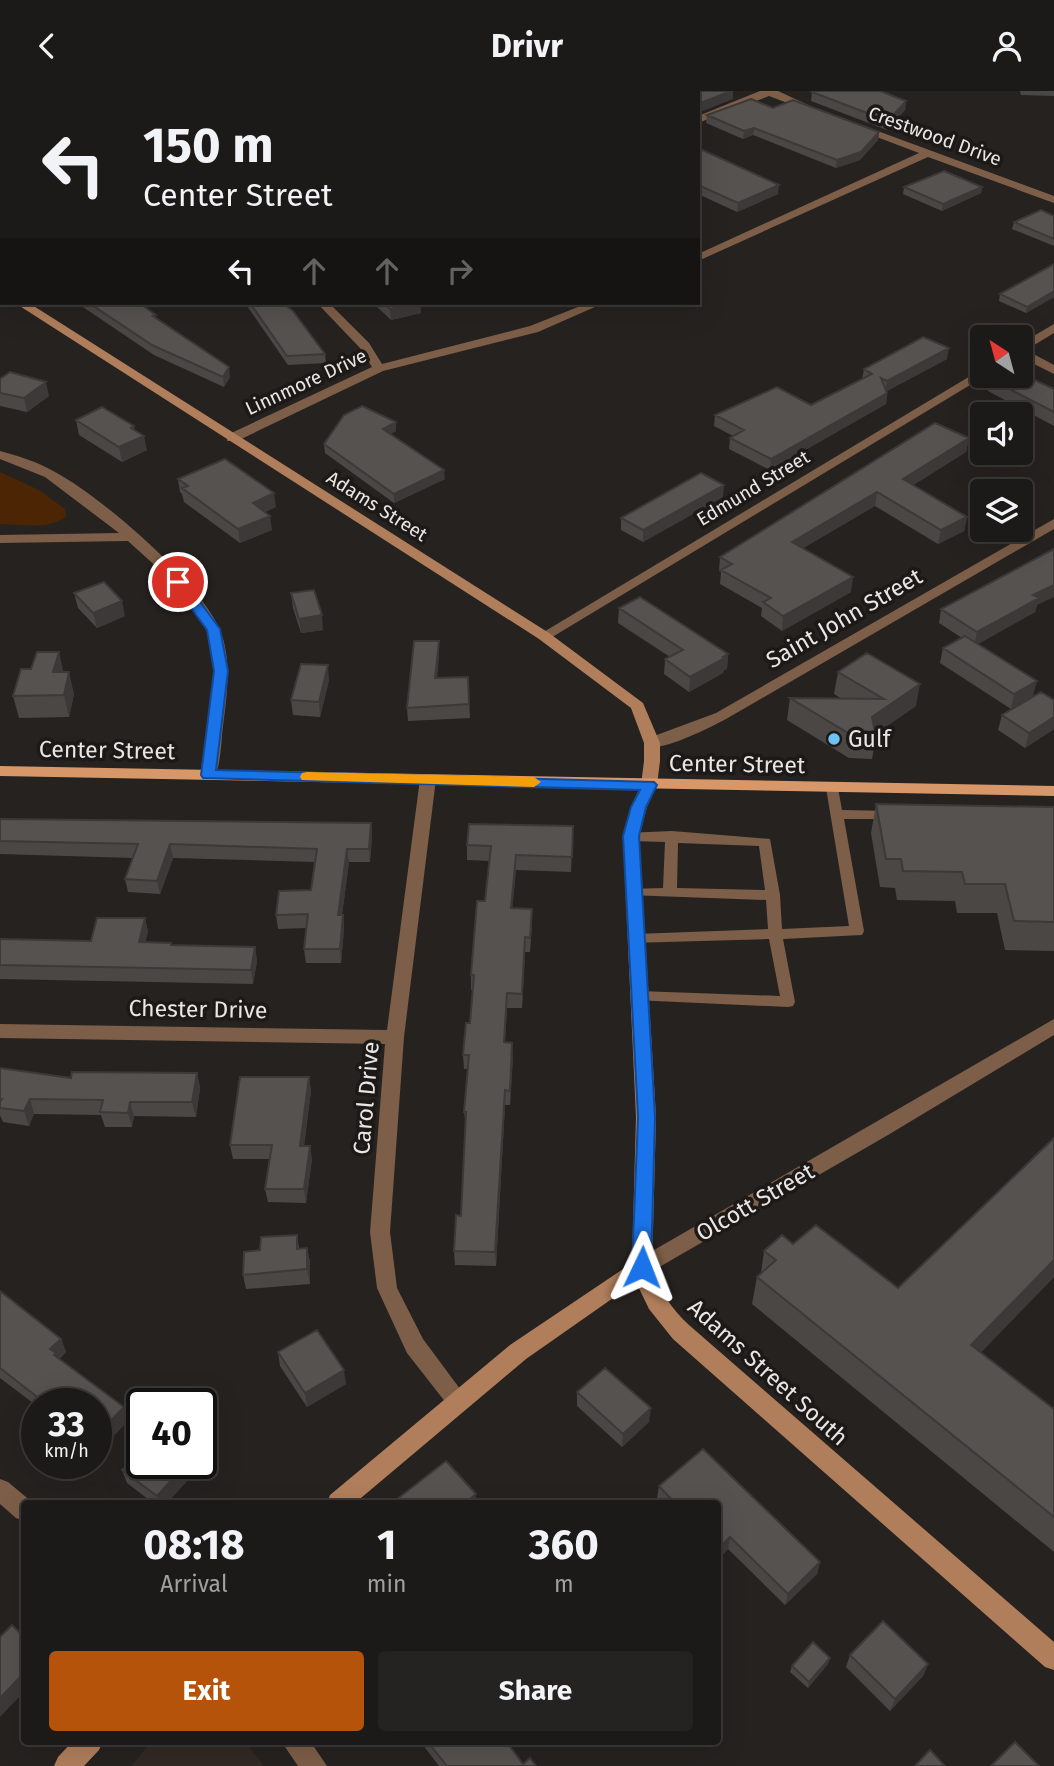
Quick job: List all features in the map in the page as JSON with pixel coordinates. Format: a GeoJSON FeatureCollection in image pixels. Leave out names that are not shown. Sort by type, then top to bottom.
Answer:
{"type":"FeatureCollection","features":[{"type":"Feature","properties":{"kind":"main road","name":"Adams Street"},"geometry":{"type":"LineString","coordinates":[[24,305],[544,636],[638,706],[652,743],[649,785]]}},
{"type":"Feature","properties":{"kind":"main road","name":"Center Street"},"geometry":{"type":"LineString","coordinates":[[0,771],[1054,791]]}},
{"type":"Feature","properties":{"kind":"main road","name":"Adams Street South"},"geometry":{"type":"LineString","coordinates":[[649,785],[639,807],[631,836],[646,1117],[642,1267],[646,1287],[655,1303],[681,1332],[1054,1658]]}},
{"type":"Feature","properties":{"kind":"main road","name":"Olcott Street"},"geometry":{"type":"LineString","coordinates":[[342,1500],[529,1344],[642,1267]]}},
{"type":"Feature","properties":{"kind":"main road"},"geometry":{"type":"LineString","coordinates":[[67,1766],[86,1745]]}},
{"type":"Feature","properties":{"kind":"street"},"geometry":{"type":"LineString","coordinates":[[700,119],[769,92],[830,116]]}},
{"type":"Feature","properties":{"kind":"street","name":"Crestwood Drive"},"geometry":{"type":"LineString","coordinates":[[842,121],[1054,200]]}},
{"type":"Feature","properties":{"kind":"street"},"geometry":{"type":"LineString","coordinates":[[700,257],[928,153]]}},
{"type":"Feature","properties":{"kind":"street"},"geometry":{"type":"LineString","coordinates":[[1028,190],[1054,193]]}},
{"type":"Feature","properties":{"kind":"street"},"geometry":{"type":"LineString","coordinates":[[325,305],[365,346],[379,368]]}},
{"type":"Feature","properties":{"kind":"street","name":"Linnmore Drive"},"geometry":{"type":"LineString","coordinates":[[232,438],[379,368],[534,329],[593,305]]}},
{"type":"Feature","properties":{"kind":"street"},"geometry":{"type":"LineString","coordinates":[[1033,342],[1054,328]]}},
{"type":"Feature","properties":{"kind":"street"},"geometry":{"type":"LineString","coordinates":[[1033,358],[1054,370]]}},
{"type":"Feature","properties":{"kind":"street","name":"Edmund Street"},"geometry":{"type":"LineString","coordinates":[[544,636],[970,380]]}},
{"type":"Feature","properties":{"kind":"street"},"geometry":{"type":"LineString","coordinates":[[0,455],[52,475],[130,537],[190,594],[214,629],[221,671],[208,775]]}},
{"type":"Feature","properties":{"kind":"street","name":"Saint John Street"},"geometry":{"type":"LineString","coordinates":[[652,743],[691,730],[721,716],[1054,523]]}},
{"type":"Feature","properties":{"kind":"street"},"geometry":{"type":"LineString","coordinates":[[0,539],[130,537]]}},
{"type":"Feature","properties":{"kind":"street","name":"Carol Drive"},"geometry":{"type":"LineString","coordinates":[[428,779],[395,1037],[380,1232],[387,1288],[415,1346],[458,1401]]}},
{"type":"Feature","properties":{"kind":"street","name":"Olcott Street"},"geometry":{"type":"LineString","coordinates":[[642,1267],[881,1130],[1054,1026]]}},
{"type":"Feature","properties":{"kind":"street","name":"Chester Drive"},"geometry":{"type":"LineString","coordinates":[[0,1031],[395,1037]]}},
{"type":"Feature","properties":{"kind":"street"},"geometry":{"type":"LineString","coordinates":[[0,1490],[21,1508]]}},
{"type":"Feature","properties":{"kind":"street"},"geometry":{"type":"LineString","coordinates":[[297,1745],[314,1766]]}},
{"type":"Feature","properties":{"kind":"lane"},"geometry":{"type":"LineString","coordinates":[[635,939],[857,931],[832,788]]}},
{"type":"Feature","properties":{"kind":"lane"},"geometry":{"type":"LineString","coordinates":[[837,814],[905,815]]}},
{"type":"Feature","properties":{"kind":"lane"},"geometry":{"type":"LineString","coordinates":[[631,836],[765,842],[775,932],[788,1002],[639,996]]}},
{"type":"Feature","properties":{"kind":"lane"},"geometry":{"type":"LineString","coordinates":[[670,892],[672,837]]}},
{"type":"Feature","properties":{"kind":"lane"},"geometry":{"type":"LineString","coordinates":[[633,892],[773,895]]}},
{"type":"Feature","properties":{"kind":"shaded area"},"geometry":{"type":"Polygon","coordinates":[[[0,472],[39,490],[65,509],[66,516],[52,524],[0,524],[0,472]]]}},
{"type":"Feature","properties":{"kind":"shaded area"},"geometry":{"type":"Polygon","coordinates":[[[149,1745],[248,1745],[264,1766],[131,1766],[149,1745]]]}},
{"type":"Feature","properties":{"kind":"building"},"geometry":{"type":"Polygon","coordinates":[[[700,91],[731,91],[700,103],[700,91]]]}},
{"type":"Feature","properties":{"kind":"building"},"geometry":{"type":"Polygon","coordinates":[[[880,91],[906,101],[888,121],[812,92],[880,91]]]}},
{"type":"Feature","properties":{"kind":"building"},"geometry":{"type":"Polygon","coordinates":[[[751,99],[773,108],[793,100],[879,132],[861,152],[837,160],[754,128],[744,131],[707,115],[751,99]]]}},
{"type":"Feature","properties":{"kind":"building"},"geometry":{"type":"Polygon","coordinates":[[[700,149],[779,185],[738,203],[700,186],[700,149]]]}},
{"type":"Feature","properties":{"kind":"building"},"geometry":{"type":"Polygon","coordinates":[[[944,171],[982,187],[943,204],[904,187],[944,171]]]}},
{"type":"Feature","properties":{"kind":"building"},"geometry":{"type":"Polygon","coordinates":[[[1041,210],[1054,216],[1054,239],[1014,222],[1041,210]]]}},
{"type":"Feature","properties":{"kind":"building"},"geometry":{"type":"Polygon","coordinates":[[[1054,264],[1054,291],[1027,307],[1000,294],[1054,264]]]}},
{"type":"Feature","properties":{"kind":"building"},"geometry":{"type":"Polygon","coordinates":[[[92,305],[142,305],[156,315],[153,316],[229,367],[223,377],[152,345],[92,305]]]}},
{"type":"Feature","properties":{"kind":"building"},"geometry":{"type":"Polygon","coordinates":[[[251,305],[286,305],[325,354],[287,356],[251,305]]]}},
{"type":"Feature","properties":{"kind":"building"},"geometry":{"type":"Polygon","coordinates":[[[385,305],[408,305],[390,309],[385,305]]]}},
{"type":"Feature","properties":{"kind":"building"},"geometry":{"type":"Polygon","coordinates":[[[923,337],[949,348],[887,381],[881,378],[887,393],[771,459],[730,438],[744,430],[715,415],[777,387],[811,405],[872,374],[864,369],[923,337]]]}},
{"type":"Feature","properties":{"kind":"building"},"geometry":{"type":"Polygon","coordinates":[[[10,372],[46,382],[24,398],[0,393],[0,379],[10,372]]]}},
{"type":"Feature","properties":{"kind":"building"},"geometry":{"type":"Polygon","coordinates":[[[1033,379],[1054,389],[1054,412],[1009,389],[1032,389],[1033,379]]]}},
{"type":"Feature","properties":{"kind":"building"},"geometry":{"type":"Polygon","coordinates":[[[362,406],[396,422],[383,429],[444,470],[394,494],[324,444],[344,415],[362,406]]]}},
{"type":"Feature","properties":{"kind":"building"},"geometry":{"type":"Polygon","coordinates":[[[102,407],[134,426],[131,428],[144,436],[119,447],[76,420],[102,407]]]}},
{"type":"Feature","properties":{"kind":"building"},"geometry":{"type":"Polygon","coordinates":[[[935,423],[969,438],[903,479],[967,517],[941,530],[877,492],[792,542],[853,577],[783,616],[763,602],[771,598],[721,570],[732,564],[720,557],[935,423]]]}},
{"type":"Feature","properties":{"kind":"building"},"geometry":{"type":"Polygon","coordinates":[[[225,459],[274,493],[253,503],[270,516],[238,529],[182,488],[188,486],[178,479],[225,459]]]}},
{"type":"Feature","properties":{"kind":"building"},"geometry":{"type":"Polygon","coordinates":[[[701,473],[724,485],[643,530],[621,518],[701,473]]]}},
{"type":"Feature","properties":{"kind":"building"},"geometry":{"type":"Polygon","coordinates":[[[1054,549],[1054,585],[1033,595],[1039,598],[977,632],[941,609],[1054,549]]]}},
{"type":"Feature","properties":{"kind":"building"},"geometry":{"type":"Polygon","coordinates":[[[104,582],[122,601],[93,613],[74,593],[104,582]]]}},
{"type":"Feature","properties":{"kind":"building"},"geometry":{"type":"Polygon","coordinates":[[[314,590],[322,615],[299,619],[291,593],[314,590]]]}},
{"type":"Feature","properties":{"kind":"building"},"geometry":{"type":"Polygon","coordinates":[[[640,597],[728,654],[690,677],[665,659],[683,650],[619,608],[640,597]]]}},
{"type":"Feature","properties":{"kind":"building"},"geometry":{"type":"Polygon","coordinates":[[[965,636],[1037,681],[1014,694],[943,648],[965,636]]]}},
{"type":"Feature","properties":{"kind":"building"},"geometry":{"type":"Polygon","coordinates":[[[414,641],[439,641],[435,678],[468,677],[469,704],[407,708],[414,641]]]}},
{"type":"Feature","properties":{"kind":"building"},"geometry":{"type":"Polygon","coordinates":[[[37,652],[59,652],[53,672],[69,672],[64,695],[13,696],[21,669],[31,669],[37,652]]]}},
{"type":"Feature","properties":{"kind":"building"},"geometry":{"type":"Polygon","coordinates":[[[867,653],[920,684],[872,717],[876,737],[853,736],[790,698],[884,699],[838,672],[867,653]]]}},
{"type":"Feature","properties":{"kind":"building"},"geometry":{"type":"Polygon","coordinates":[[[301,664],[328,665],[319,702],[291,700],[301,664]]]}},
{"type":"Feature","properties":{"kind":"building"},"geometry":{"type":"Polygon","coordinates":[[[1041,692],[1054,700],[1054,717],[1029,733],[1002,715],[1041,692]]]}},
{"type":"Feature","properties":{"kind":"building"},"geometry":{"type":"Polygon","coordinates":[[[876,804],[1054,807],[1054,922],[1014,921],[1005,884],[965,884],[962,872],[903,871],[901,859],[886,859],[876,804]]]}},
{"type":"Feature","properties":{"kind":"building"},"geometry":{"type":"Polygon","coordinates":[[[0,819],[371,823],[369,849],[347,849],[338,915],[343,915],[340,949],[304,949],[308,914],[276,915],[279,891],[311,890],[317,849],[170,844],[157,881],[125,879],[138,844],[0,841],[0,819]]]}},
{"type":"Feature","properties":{"kind":"building"},"geometry":{"type":"Polygon","coordinates":[[[469,824],[573,826],[572,857],[516,855],[511,908],[532,909],[530,938],[525,937],[522,994],[507,993],[504,1042],[512,1043],[510,1091],[505,1090],[495,1252],[454,1251],[456,1215],[461,1216],[464,1112],[469,1055],[463,1055],[466,1023],[470,1023],[477,901],[485,901],[491,846],[467,845],[469,824]]]}},
{"type":"Feature","properties":{"kind":"building"},"geometry":{"type":"Polygon","coordinates":[[[97,918],[145,918],[139,942],[255,947],[251,970],[0,965],[0,939],[91,941],[97,918]]]}},
{"type":"Feature","properties":{"kind":"building"},"geometry":{"type":"Polygon","coordinates":[[[0,1068],[71,1078],[72,1072],[197,1073],[192,1102],[130,1102],[128,1113],[100,1112],[103,1100],[30,1099],[24,1111],[0,1108],[0,1068]]]}},
{"type":"Feature","properties":{"kind":"building"},"geometry":{"type":"Polygon","coordinates":[[[240,1077],[309,1077],[300,1146],[310,1146],[304,1189],[265,1189],[272,1145],[230,1145],[240,1077]]]}},
{"type":"Feature","properties":{"kind":"building"},"geometry":{"type":"Polygon","coordinates":[[[1054,1138],[1054,1260],[971,1345],[1054,1409],[1054,1517],[757,1277],[776,1260],[764,1251],[782,1235],[793,1244],[816,1225],[898,1288],[1054,1138]]]}},
{"type":"Feature","properties":{"kind":"building"},"geometry":{"type":"Polygon","coordinates":[[[297,1235],[297,1249],[307,1248],[307,1269],[243,1275],[244,1252],[260,1250],[261,1237],[297,1235]]]}},
{"type":"Feature","properties":{"kind":"building"},"geometry":{"type":"Polygon","coordinates":[[[0,1291],[61,1339],[50,1349],[56,1353],[54,1355],[98,1388],[26,1388],[0,1368],[0,1291]]]}},
{"type":"Feature","properties":{"kind":"building"},"geometry":{"type":"Polygon","coordinates":[[[317,1330],[344,1370],[305,1393],[278,1352],[317,1330]]]}},
{"type":"Feature","properties":{"kind":"building"},"geometry":{"type":"Polygon","coordinates":[[[605,1368],[651,1408],[623,1434],[577,1392],[605,1368]]]}},
{"type":"Feature","properties":{"kind":"building"},"geometry":{"type":"Polygon","coordinates":[[[112,1398],[124,1407],[112,1419],[112,1398]]]}},
{"type":"Feature","properties":{"kind":"building"},"geometry":{"type":"Polygon","coordinates":[[[703,1449],[820,1562],[788,1594],[730,1537],[721,1546],[721,1500],[672,1500],[659,1486],[703,1449]]]}},
{"type":"Feature","properties":{"kind":"building"},"geometry":{"type":"Polygon","coordinates":[[[446,1461],[476,1494],[469,1500],[396,1500],[446,1461]]]}},
{"type":"Feature","properties":{"kind":"building"},"geometry":{"type":"Polygon","coordinates":[[[134,1479],[172,1479],[157,1496],[134,1479]]]}},
{"type":"Feature","properties":{"kind":"building"},"geometry":{"type":"Polygon","coordinates":[[[883,1621],[928,1664],[895,1699],[850,1655],[883,1621]]]}},
{"type":"Feature","properties":{"kind":"building"},"geometry":{"type":"Polygon","coordinates":[[[12,1625],[21,1634],[21,1676],[0,1698],[0,1637],[12,1625]]]}},
{"type":"Feature","properties":{"kind":"building"},"geometry":{"type":"Polygon","coordinates":[[[813,1642],[830,1658],[809,1682],[792,1666],[813,1642]]]}},
{"type":"Feature","properties":{"kind":"building"},"geometry":{"type":"Polygon","coordinates":[[[1015,1742],[1039,1766],[991,1766],[1015,1742]]]}},
{"type":"Feature","properties":{"kind":"building"},"geometry":{"type":"Polygon","coordinates":[[[430,1745],[509,1745],[523,1764],[530,1758],[536,1766],[447,1766],[430,1745]]]}},
{"type":"Feature","properties":{"kind":"building"},"geometry":{"type":"Polygon","coordinates":[[[930,1750],[945,1766],[915,1766],[930,1750]]]}},
{"type":"Feature","properties":{"kind":"slow traffic"},"geometry":{"type":"LineString","coordinates":[[307,777],[534,782]]}},
{"type":"Feature","properties":{"kind":"place","name":"Gulf"},"geometry":{"type":"Point","coordinates":[834,739]}},
{"type":"Feature","properties":{"kind":"route"},"geometry":{"type":"LineString","coordinates":[[178,582],[190,594],[214,629],[221,671],[208,775],[649,785],[639,807],[631,836],[646,1117],[642,1267]]}}]}
